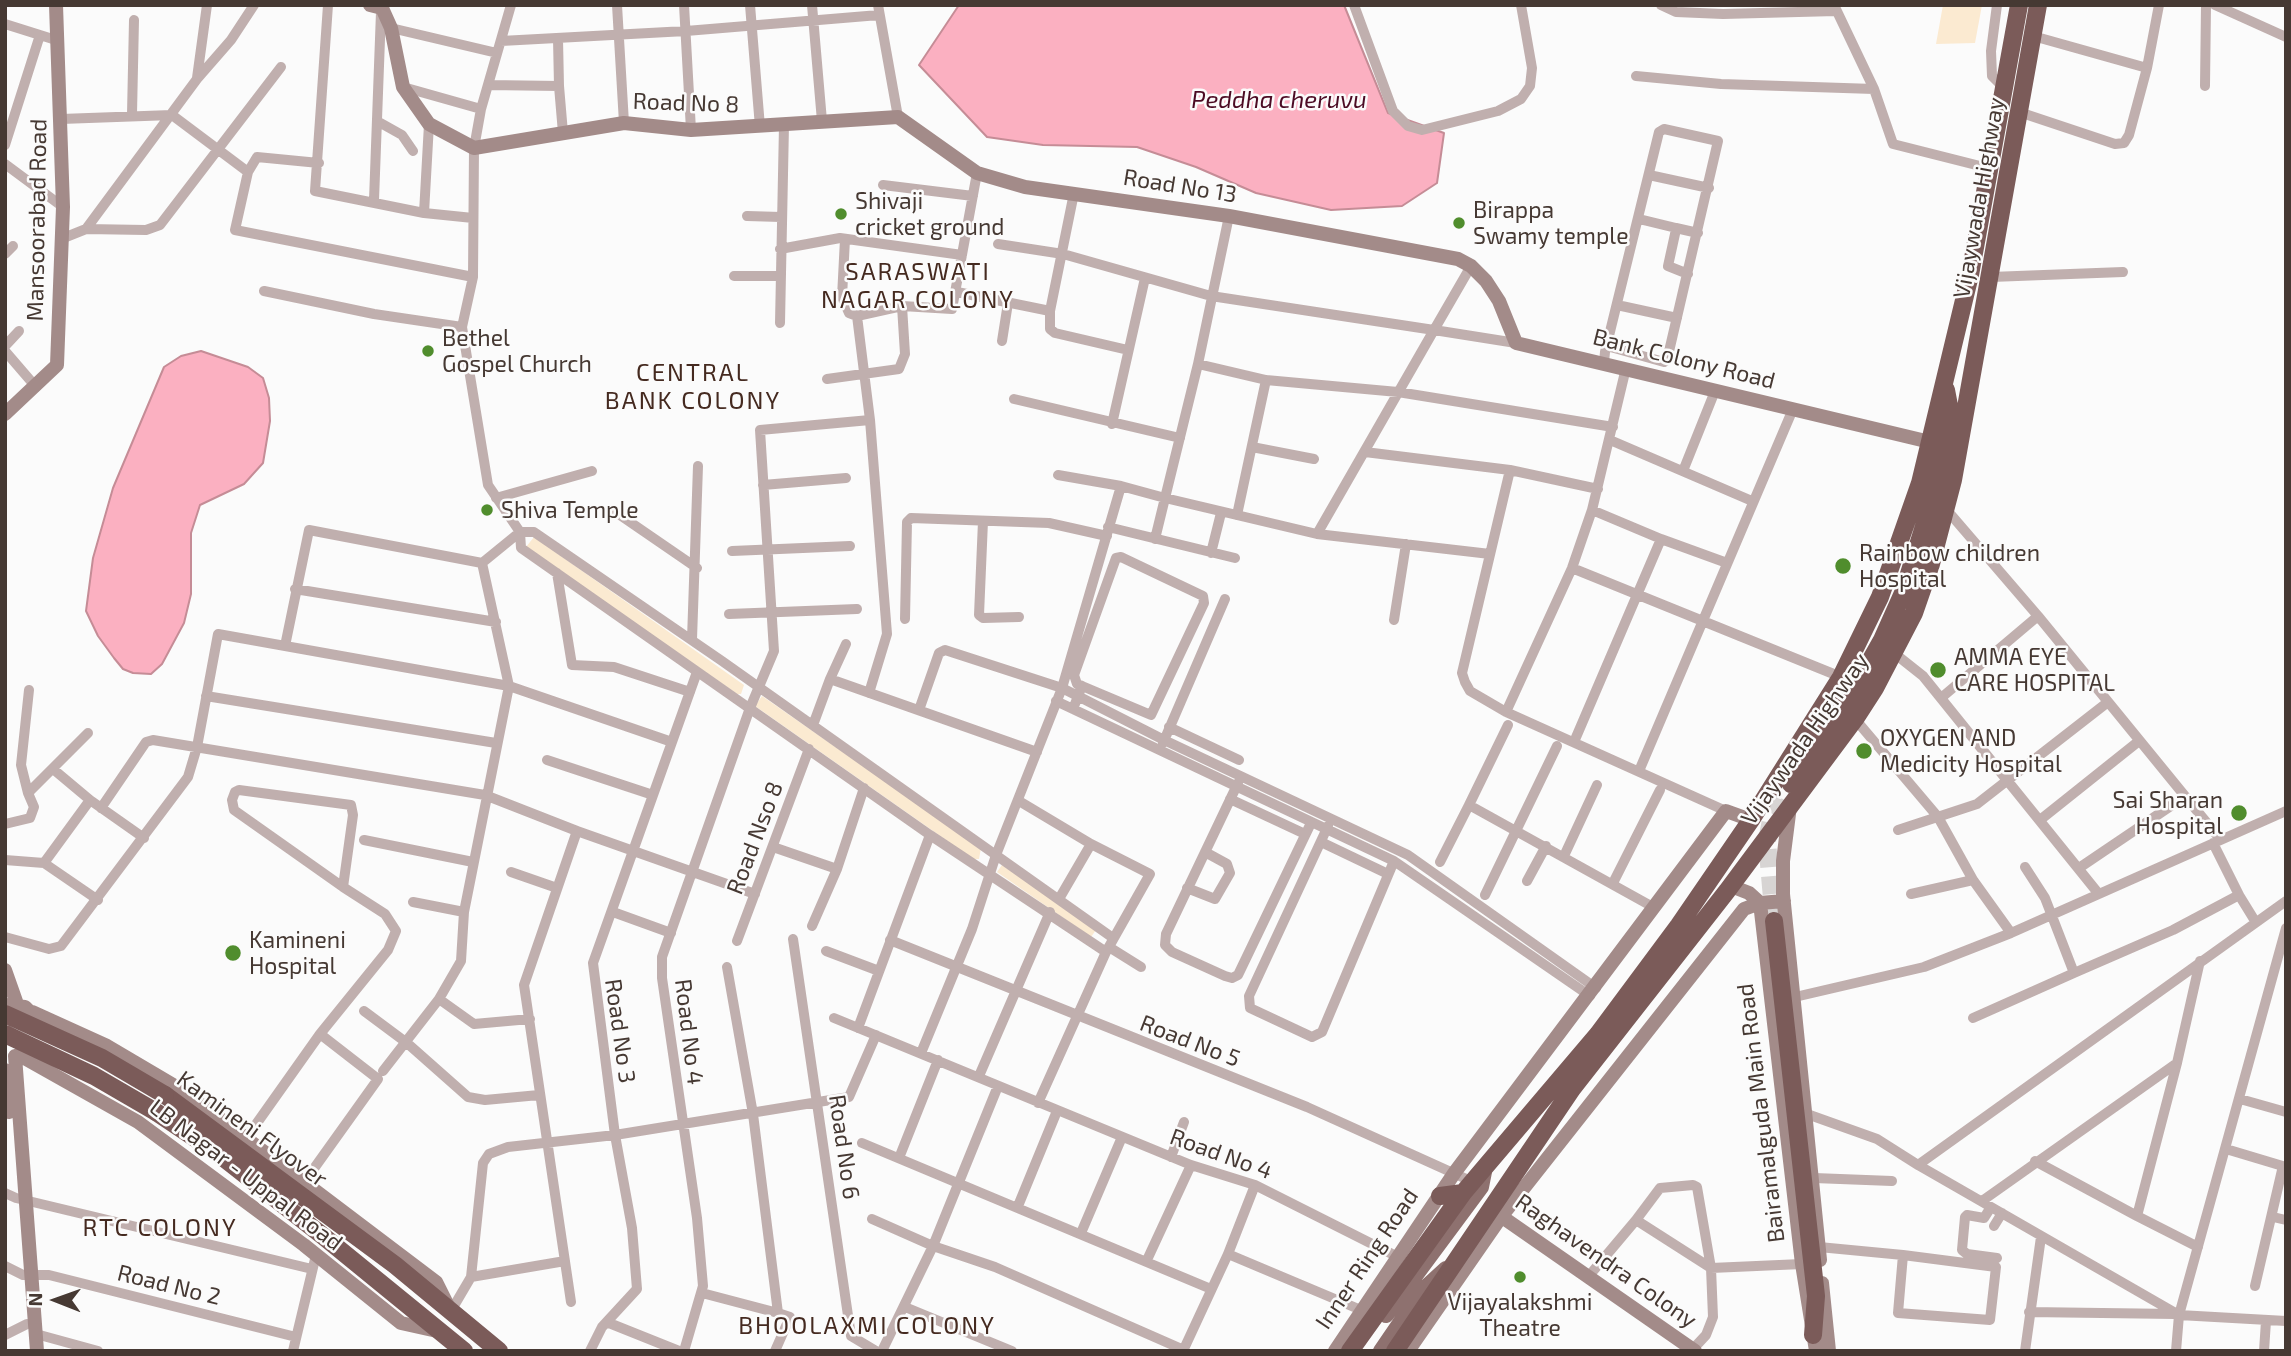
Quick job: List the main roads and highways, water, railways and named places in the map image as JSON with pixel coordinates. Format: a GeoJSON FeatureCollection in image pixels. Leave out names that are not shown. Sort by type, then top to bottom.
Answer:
{"type":"FeatureCollection","features":[{"type":"Feature","properties":{"kind":"highway","name":"Vijaywada Highway"},"geometry":{"type":"LineString","coordinates":[[1473,1182],[1624,1000],[1746,827],[1841,677],[1884,589],[1920,483],[1970,275],[1987,168],[2019,5]]}},
{"type":"Feature","properties":{"kind":"highway","name":"Vijaywada Highway"},"geometry":{"type":"LineString","coordinates":[[1458,1257],[1496,1213],[1572,1089],[1731,886],[1855,719],[1914,613],[1946,509],[1991,277],[2038,5]]}},
{"type":"Feature","properties":{"kind":"highway"},"geometry":{"type":"LineString","coordinates":[[1983,202],[2002,205]]}},
{"type":"Feature","properties":{"kind":"highway"},"geometry":{"type":"LineString","coordinates":[[1791,784],[1842,711],[1882,640],[1903,593],[1929,511],[1944,447],[1950,411],[1944,383]]}},
{"type":"Feature","properties":{"kind":"highway"},"geometry":{"type":"LineString","coordinates":[[1774,921],[1816,1296],[1814,1343]]}},
{"type":"Feature","properties":{"kind":"highway","name":"Kamineni Flyover"},"geometry":{"type":"LineString","coordinates":[[9,1008],[102,1058],[165,1096],[396,1265],[499,1351]]}},
{"type":"Feature","properties":{"kind":"highway","name":"Kamineni Flyover"},"geometry":{"type":"LineString","coordinates":[[5,1034],[94,1076],[156,1112],[216,1152],[464,1351]]}},
{"type":"Feature","properties":{"kind":"highway"},"geometry":{"type":"LineString","coordinates":[[1440,1196],[1473,1182]]}},
{"type":"Feature","properties":{"kind":"highway"},"geometry":{"type":"LineString","coordinates":[[1350,1351],[1473,1182]]}},
{"type":"Feature","properties":{"kind":"highway"},"geometry":{"type":"LineString","coordinates":[[1395,1351],[1458,1257]]}},
{"type":"Feature","properties":{"kind":"main road","name":"Vijaywada Highway"},"geometry":{"type":"LineString","coordinates":[[1360,1351],[1481,1187],[1473,1182]]}},
{"type":"Feature","properties":{"kind":"main road","name":"Vijaywada Highway"},"geometry":{"type":"LineString","coordinates":[[1381,1351],[1422,1291],[1458,1257]]}},
{"type":"Feature","properties":{"kind":"water","name":"Peddha cheruvu"},"geometry":{"type":"Polygon","coordinates":[[[959,5],[1344,5],[1388,113],[1444,133],[1437,183],[1402,206],[1331,210],[1256,193],[1196,167],[1137,147],[1043,145],[987,137],[919,65],[959,5]]]}},
{"type":"Feature","properties":{"kind":"water"},"geometry":{"type":"Polygon","coordinates":[[[201,351],[248,367],[263,378],[269,398],[270,421],[263,463],[244,484],[200,505],[191,533],[191,594],[184,623],[162,664],[151,674],[133,673],[123,669],[114,658],[98,636],[86,611],[93,558],[113,488],[164,367],[181,356],[201,351]]]}},
{"type":"Feature","properties":{"kind":"tunnel"},"geometry":{"type":"LineString","coordinates":[[1774,921],[1767,841],[1772,815],[1791,784]]}},
{"type":"Feature","properties":{"kind":"place","name":"Shivaji cricket ground"},"geometry":{"type":"Point","coordinates":[841,214]}},
{"type":"Feature","properties":{"kind":"place","name":"Birappa Swamy temple"},"geometry":{"type":"Point","coordinates":[1459,223]}},
{"type":"Feature","properties":{"kind":"place","name":"Bethel Gospel Church"},"geometry":{"type":"Point","coordinates":[428,351]}},
{"type":"Feature","properties":{"kind":"place","name":"Shiva Temple"},"geometry":{"type":"Point","coordinates":[487,510]}},
{"type":"Feature","properties":{"kind":"place","name":"Rainbow children Hospital"},"geometry":{"type":"Point","coordinates":[1843,566]}},
{"type":"Feature","properties":{"kind":"place","name":"AMMA EYE CARE HOSPITAL"},"geometry":{"type":"Point","coordinates":[1938,670]}},
{"type":"Feature","properties":{"kind":"place","name":"OXYGEN AND Medicity Hospital"},"geometry":{"type":"Point","coordinates":[1864,751]}},
{"type":"Feature","properties":{"kind":"place","name":"Sai Sharan Hospital"},"geometry":{"type":"Point","coordinates":[2239,813]}},
{"type":"Feature","properties":{"kind":"place","name":"Kamineni Hospital"},"geometry":{"type":"Point","coordinates":[233,953]}},
{"type":"Feature","properties":{"kind":"place","name":"Vijayalakshmi Theatre"},"geometry":{"type":"Point","coordinates":[1520,1277]}},
{"type":"Feature","properties":{"kind":"district","name":"SARASWATI NAGAR COLONY"},"geometry":{"type":"Point","coordinates":[918,286]}},
{"type":"Feature","properties":{"kind":"district","name":"CENTRAL BANK COLONY"},"geometry":{"type":"Point","coordinates":[693,387]}},
{"type":"Feature","properties":{"kind":"district","name":"RTC COLONY"},"geometry":{"type":"Point","coordinates":[160,1228]}},
{"type":"Feature","properties":{"kind":"district","name":"BHOOLAXMI COLONY"},"geometry":{"type":"Point","coordinates":[867,1326]}}]}
